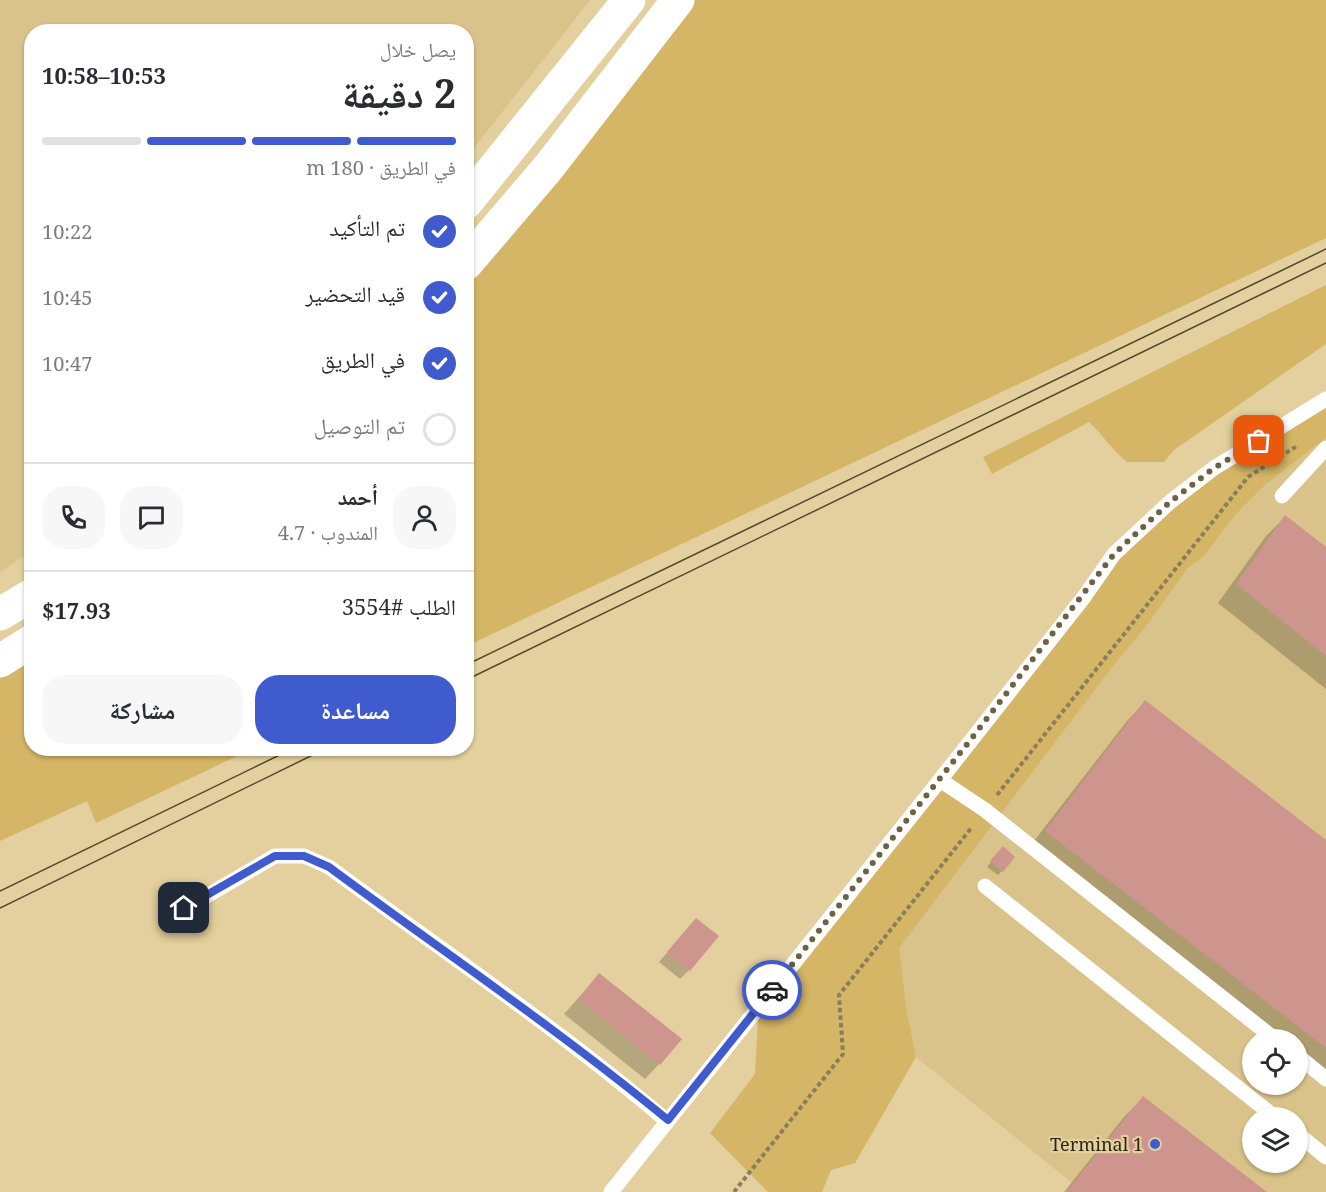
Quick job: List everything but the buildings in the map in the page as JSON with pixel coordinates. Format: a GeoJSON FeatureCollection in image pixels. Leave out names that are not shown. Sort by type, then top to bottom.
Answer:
{"type":"FeatureCollection","features":[{"type":"Feature","properties":{"kind":"main road"},"geometry":{"type":"LineString","coordinates":[[474,192],[629,0]]}},
{"type":"Feature","properties":{"kind":"main road"},"geometry":{"type":"LineString","coordinates":[[474,255],[548,168],[678,0]]}},
{"type":"Feature","properties":{"kind":"main road"},"geometry":{"type":"LineString","coordinates":[[0,614],[24,600]]}},
{"type":"Feature","properties":{"kind":"main road"},"geometry":{"type":"LineString","coordinates":[[0,660],[24,646]]}},
{"type":"Feature","properties":{"kind":"lane"},"geometry":{"type":"LineString","coordinates":[[610,1192],[1084,597],[1114,554],[1170,502],[1214,468],[1326,399]]}},
{"type":"Feature","properties":{"kind":"lane"},"geometry":{"type":"LineString","coordinates":[[1282,496],[1326,448]]}},
{"type":"Feature","properties":{"kind":"lane"},"geometry":{"type":"LineString","coordinates":[[939,780],[985,810],[1262,1029]]}},
{"type":"Feature","properties":{"kind":"lane"},"geometry":{"type":"LineString","coordinates":[[167,918],[275,856],[304,856],[329,867],[543,1022],[668,1120]]}},
{"type":"Feature","properties":{"kind":"lane"},"geometry":{"type":"LineString","coordinates":[[985,886],[1262,1107]]}},
{"type":"Feature","properties":{"kind":"lane"},"geometry":{"type":"LineString","coordinates":[[1308,1064],[1326,1079]]}},
{"type":"Feature","properties":{"kind":"lane"},"geometry":{"type":"LineString","coordinates":[[1308,1142],[1326,1157]]}},
{"type":"Feature","properties":{"kind":"path"},"geometry":{"type":"LineString","coordinates":[[734,1192],[843,1054],[839,995],[1248,477],[1306,440]]}},
{"type":"Feature","properties":{"kind":"shaded area"},"geometry":{"type":"Polygon","coordinates":[[[0,0],[590,0],[474,148],[474,24],[24,24],[24,556],[0,572],[0,0]]]}},
{"type":"Feature","properties":{"kind":"shaded area"},"geometry":{"type":"Polygon","coordinates":[[[689,0],[1326,0],[1326,238],[474,643],[474,273],[488,258],[689,0]]]}},
{"type":"Feature","properties":{"kind":"shaded area"},"geometry":{"type":"Polygon","coordinates":[[[1326,285],[1326,344],[1174,450],[1164,462],[1127,462],[1089,422],[992,474],[983,457],[1326,285]]]}},
{"type":"Feature","properties":{"kind":"shaded area"},"geometry":{"type":"Polygon","coordinates":[[[1326,404],[1326,438],[1266,484],[1237,513],[1203,557],[1188,568],[1145,628],[1113,666],[899,948],[906,1006],[916,1057],[855,1163],[831,1170],[822,1192],[768,1192],[710,1133],[755,1074],[758,1019],[1131,539],[1187,491],[1326,404]]]}},
{"type":"Feature","properties":{"kind":"shaded area"},"geometry":{"type":"Polygon","coordinates":[[[1326,438],[1326,1192],[1065,1192],[1072,1183],[916,1057],[898,948],[1113,666],[1145,628],[1188,568],[1203,557],[1237,513],[1266,484],[1326,438]]]}},
{"type":"Feature","properties":{"kind":"shaded area"},"geometry":{"type":"Polygon","coordinates":[[[24,659],[24,756],[237,756],[96,823],[87,801],[0,841],[0,674],[24,659]]]}},
{"type":"Feature","properties":{"kind":"tram line"},"geometry":{"type":"LineString","coordinates":[[474,661],[1326,249]]}},
{"type":"Feature","properties":{"kind":"tram line"},"geometry":{"type":"LineString","coordinates":[[474,676],[1326,263]]}},
{"type":"Feature","properties":{"kind":"tram line"},"geometry":{"type":"LineString","coordinates":[[0,891],[278,756]]}},
{"type":"Feature","properties":{"kind":"tram line"},"geometry":{"type":"LineString","coordinates":[[0,908],[311,756]]}},
{"type":"Feature","properties":{"kind":"way so far"},"geometry":{"type":"LineString","coordinates":[[772,990],[1084,597],[1114,554],[1170,502],[1214,468],[1259,441]]}},
{"type":"Feature","properties":{"kind":"place","name":"Terminal 1"},"geometry":{"type":"Point","coordinates":[1155,1144]}},
{"type":"Feature","properties":{"kind":"route"},"geometry":{"type":"LineString","coordinates":[[184,908],[275,856],[304,856],[317,861],[329,867],[543,1022],[668,1120],[772,990]]}}]}
